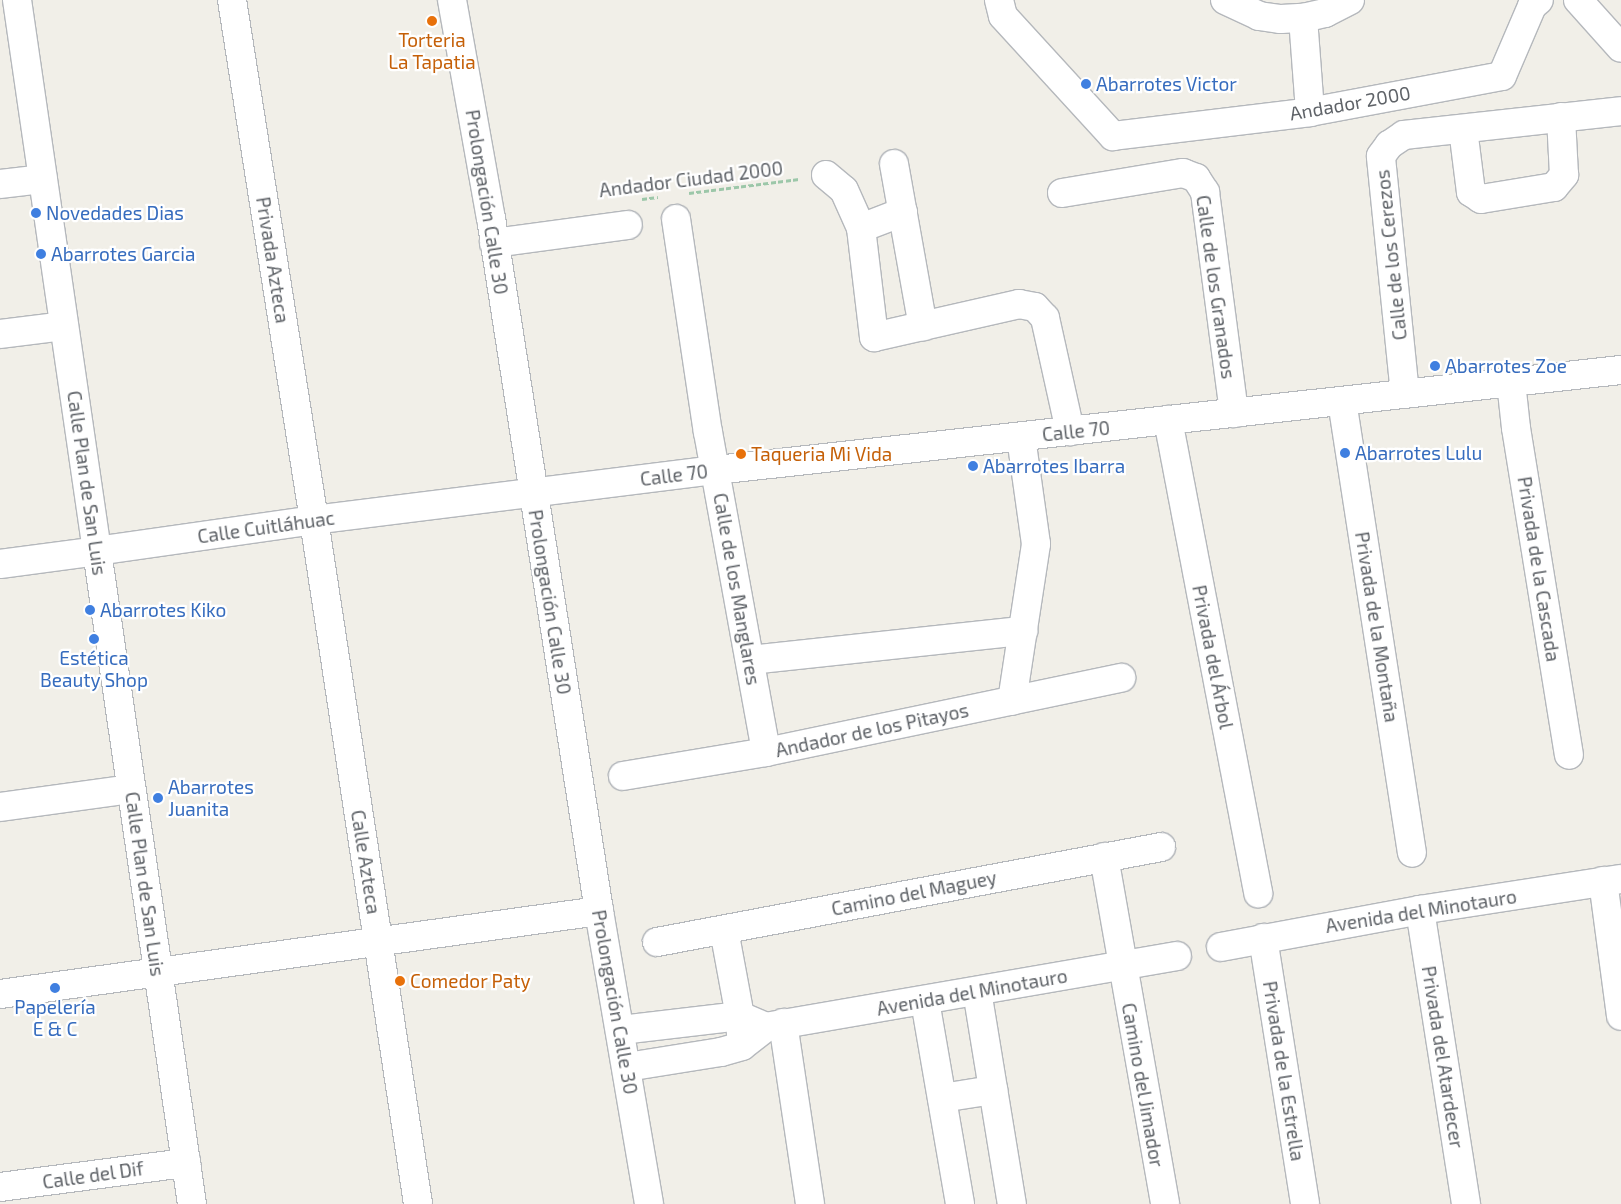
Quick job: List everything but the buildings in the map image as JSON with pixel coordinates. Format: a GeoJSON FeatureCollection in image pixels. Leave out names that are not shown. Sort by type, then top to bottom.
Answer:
{"type":"FeatureCollection","features":[{"type":"Feature","properties":{"kind":"street","name":"Calle Plan de San Luis"},"geometry":{"type":"LineString","coordinates":[[17,0],[192,1204]]}},
{"type":"Feature","properties":{"kind":"street","name":"Privada Azteca"},"geometry":{"type":"LineString","coordinates":[[232,0],[314,520]]}},
{"type":"Feature","properties":{"kind":"street","name":"Prolongación Calle 30"},"geometry":{"type":"LineString","coordinates":[[452,0],[494,243],[599,912],[621,1030],[649,1204]]}},
{"type":"Feature","properties":{"kind":"street","name":"Andador 2000"},"geometry":{"type":"LineString","coordinates":[[999,0],[1003,16],[1113,136],[1310,112],[1502,76],[1532,6],[1538,0]]}},
{"type":"Feature","properties":{"kind":"street"},"geometry":{"type":"LineString","coordinates":[[1225,0],[1259,16],[1281,19],[1303,18],[1325,13],[1350,0]]}},
{"type":"Feature","properties":{"kind":"street"},"geometry":{"type":"LineString","coordinates":[[1578,0],[1621,48]]}},
{"type":"Feature","properties":{"kind":"street"},"geometry":{"type":"LineString","coordinates":[[1303,18],[1310,112]]}},
{"type":"Feature","properties":{"kind":"street","name":"Calle de los Cerezos"},"geometry":{"type":"LineString","coordinates":[[1405,394],[1380,156],[1389,145],[1404,135],[1621,111]]}},
{"type":"Feature","properties":{"kind":"street"},"geometry":{"type":"LineString","coordinates":[[1463,129],[1471,192],[1481,199],[1554,187],[1564,175],[1560,117]]}},
{"type":"Feature","properties":{"kind":"street"},"geometry":{"type":"LineString","coordinates":[[894,164],[923,326]]}},
{"type":"Feature","properties":{"kind":"street","name":"Calle de los Granados"},"geometry":{"type":"LineString","coordinates":[[1062,193],[1183,173],[1196,178],[1205,192],[1234,413]]}},
{"type":"Feature","properties":{"kind":"street"},"geometry":{"type":"LineString","coordinates":[[826,175],[844,190],[861,228],[874,337],[1019,304],[1035,307],[1045,318],[1070,432]]}},
{"type":"Feature","properties":{"kind":"street"},"geometry":{"type":"LineString","coordinates":[[0,184],[44,179]]}},
{"type":"Feature","properties":{"kind":"street","name":"Calle de los Manglares"},"geometry":{"type":"LineString","coordinates":[[672,207],[766,752]]}},
{"type":"Feature","properties":{"kind":"street"},"geometry":{"type":"LineString","coordinates":[[861,228],[902,212]]}},
{"type":"Feature","properties":{"kind":"street"},"geometry":{"type":"LineString","coordinates":[[494,243],[628,225]]}},
{"type":"Feature","properties":{"kind":"street"},"geometry":{"type":"LineString","coordinates":[[0,334],[64,326]]}},
{"type":"Feature","properties":{"kind":"street","name":"Calle 70"},"geometry":{"type":"LineString","coordinates":[[532,493],[716,470],[1621,370]]}},
{"type":"Feature","properties":{"kind":"street","name":"Privada de la Cascada"},"geometry":{"type":"LineString","coordinates":[[1511,382],[1517,437],[1569,755]]}},
{"type":"Feature","properties":{"kind":"street","name":"Privada de la Montaña"},"geometry":{"type":"LineString","coordinates":[[1342,401],[1412,853]]}},
{"type":"Feature","properties":{"kind":"street","name":"Privada del Árbol"},"geometry":{"type":"LineString","coordinates":[[1168,420],[1258,894]]}},
{"type":"Feature","properties":{"kind":"street"},"geometry":{"type":"LineString","coordinates":[[1012,701],[1036,544],[1021,437]]}},
{"type":"Feature","properties":{"kind":"street","name":"Calle Cuitláhuac"},"geometry":{"type":"LineString","coordinates":[[0,564],[314,520],[532,493]]}},
{"type":"Feature","properties":{"kind":"street","name":"Calle Azteca"},"geometry":{"type":"LineString","coordinates":[[314,520],[418,1204]]}},
{"type":"Feature","properties":{"kind":"street"},"geometry":{"type":"LineString","coordinates":[[750,660],[1023,631]]}},
{"type":"Feature","properties":{"kind":"street","name":"Andador de los Pitayos"},"geometry":{"type":"LineString","coordinates":[[623,776],[766,752],[1121,678]]}},
{"type":"Feature","properties":{"kind":"street"},"geometry":{"type":"LineString","coordinates":[[0,807],[132,789]]}},
{"type":"Feature","properties":{"kind":"street","name":"Camino del Maguey"},"geometry":{"type":"LineString","coordinates":[[657,942],[1104,856],[1162,847]]}},
{"type":"Feature","properties":{"kind":"street","name":"Camino del Jimador"},"geometry":{"type":"LineString","coordinates":[[1104,856],[1165,1204]]}},
{"type":"Feature","properties":{"kind":"street"},"geometry":{"type":"LineString","coordinates":[[1612,880],[1621,1016]]}},
{"type":"Feature","properties":{"kind":"street","name":"Avenida del Minotauro"},"geometry":{"type":"LineString","coordinates":[[1221,947],[1420,910],[1612,880]]}},
{"type":"Feature","properties":{"kind":"street","name":"Privada del Atardecer"},"geometry":{"type":"LineString","coordinates":[[1420,910],[1466,1204]]}},
{"type":"Feature","properties":{"kind":"street"},"geometry":{"type":"LineString","coordinates":[[0,994],[599,912]]}},
{"type":"Feature","properties":{"kind":"street"},"geometry":{"type":"LineString","coordinates":[[724,930],[740,1016],[742,1046]]}},
{"type":"Feature","properties":{"kind":"street","name":"Privada de la Estrella"},"geometry":{"type":"LineString","coordinates":[[1263,938],[1305,1204]]}},
{"type":"Feature","properties":{"kind":"street","name":"Avenida del Minotauro"},"geometry":{"type":"LineString","coordinates":[[621,1030],[740,1016],[774,1025],[925,1001],[1177,956]]}},
{"type":"Feature","properties":{"kind":"street"},"geometry":{"type":"LineString","coordinates":[[977,991],[1012,1204]]}},
{"type":"Feature","properties":{"kind":"street"},"geometry":{"type":"LineString","coordinates":[[925,1001],[960,1204]]}},
{"type":"Feature","properties":{"kind":"street"},"geometry":{"type":"LineString","coordinates":[[627,1067],[721,1052],[742,1046],[774,1025],[810,1204]]}},
{"type":"Feature","properties":{"kind":"street"},"geometry":{"type":"LineString","coordinates":[[942,1098],[993,1090]]}},
{"type":"Feature","properties":{"kind":"street","name":"Calle del Dif"},"geometry":{"type":"LineString","coordinates":[[0,1188],[186,1163]]}},
{"type":"Feature","properties":{"kind":"path","name":"Andador Ciudad 2000"},"geometry":{"type":"LineString","coordinates":[[688,193],[826,175]]}},
{"type":"Feature","properties":{"kind":"path","name":"Andador Ciudad 2000"},"geometry":{"type":"LineString","coordinates":[[639,199],[672,207]]}},
{"type":"Feature","properties":{"kind":"place","name":"Torteria La Tapatia"},"geometry":{"type":"Point","coordinates":[432,21]}},
{"type":"Feature","properties":{"kind":"place","name":"Abarrotes Victor"},"geometry":{"type":"Point","coordinates":[1086,84]}},
{"type":"Feature","properties":{"kind":"place","name":"Novedades Dias"},"geometry":{"type":"Point","coordinates":[36,213]}},
{"type":"Feature","properties":{"kind":"place","name":"Abarrotes Garcia"},"geometry":{"type":"Point","coordinates":[41,254]}},
{"type":"Feature","properties":{"kind":"place","name":"Abarrotes Zoe"},"geometry":{"type":"Point","coordinates":[1435,366]}},
{"type":"Feature","properties":{"kind":"place","name":"Abarrotes Lulu"},"geometry":{"type":"Point","coordinates":[1345,453]}},
{"type":"Feature","properties":{"kind":"place","name":"Taqueria Mi Vida"},"geometry":{"type":"Point","coordinates":[741,454]}},
{"type":"Feature","properties":{"kind":"place","name":"Abarrotes Ibarra"},"geometry":{"type":"Point","coordinates":[973,466]}},
{"type":"Feature","properties":{"kind":"place","name":"Abarrotes Kiko"},"geometry":{"type":"Point","coordinates":[90,610]}},
{"type":"Feature","properties":{"kind":"place","name":"Estética Beauty Shop"},"geometry":{"type":"Point","coordinates":[94,639]}},
{"type":"Feature","properties":{"kind":"place","name":"Abarrotes Juanita"},"geometry":{"type":"Point","coordinates":[158,798]}},
{"type":"Feature","properties":{"kind":"place","name":"Comedor Paty"},"geometry":{"type":"Point","coordinates":[400,981]}},
{"type":"Feature","properties":{"kind":"place","name":"Papelería E & C"},"geometry":{"type":"Point","coordinates":[55,988]}}]}
